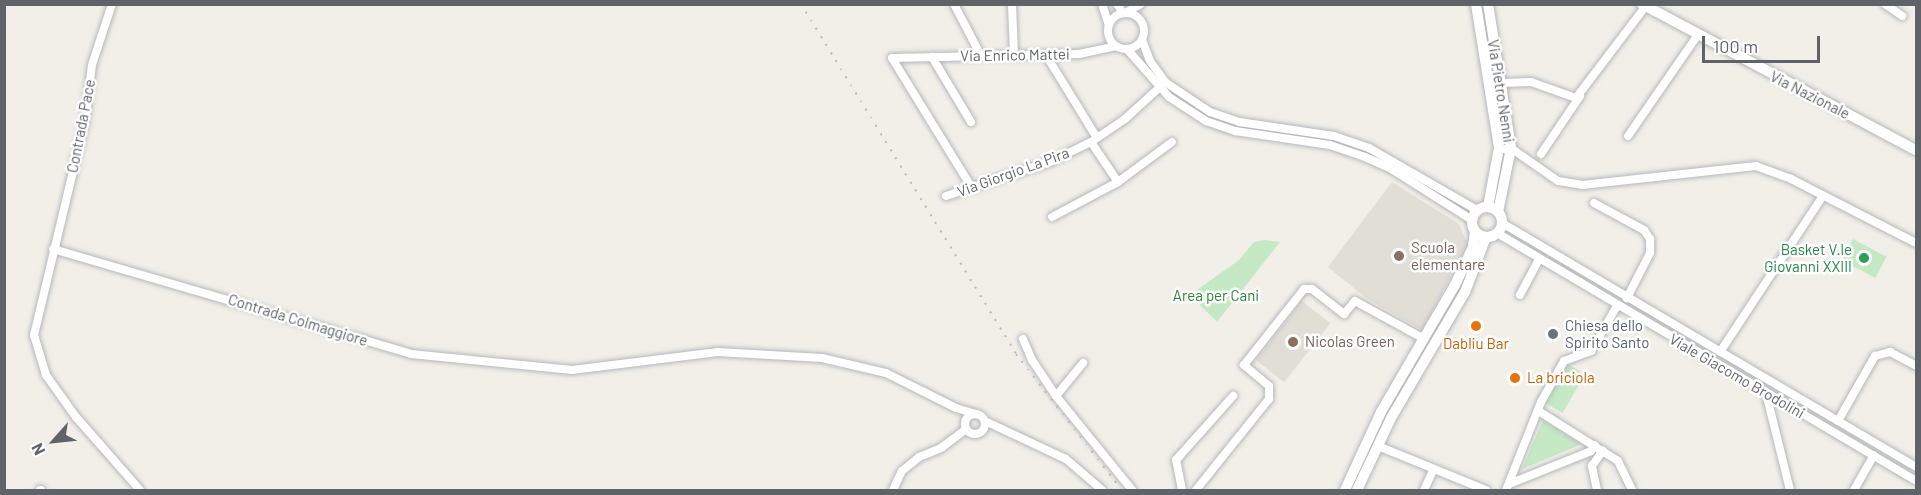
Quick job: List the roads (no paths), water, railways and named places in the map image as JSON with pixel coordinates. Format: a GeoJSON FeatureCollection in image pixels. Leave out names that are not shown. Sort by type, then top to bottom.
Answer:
{"type":"FeatureCollection","features":[{"type":"Feature","properties":{"kind":"street","name":"Contrada Pace"},"geometry":{"type":"LineString","coordinates":[[54,249],[85,121],[92,66],[112,4]]}},
{"type":"Feature","properties":{"kind":"street"},"geometry":{"type":"LineString","coordinates":[[954,4],[980,54]]}},
{"type":"Feature","properties":{"kind":"street"},"geometry":{"type":"LineString","coordinates":[[1012,4],[1014,55]]}},
{"type":"Feature","properties":{"kind":"street"},"geometry":{"type":"LineString","coordinates":[[1102,4],[1116,46],[1127,49],[1162,85],[1206,121],[1235,131],[1330,145],[1390,168],[1416,184],[1485,217],[1492,235]]}},
{"type":"Feature","properties":{"kind":"street"},"geometry":{"type":"LineString","coordinates":[[1117,4],[1125,12],[1140,19]]}},
{"type":"Feature","properties":{"kind":"street"},"geometry":{"type":"LineString","coordinates":[[1096,47],[1108,27],[1125,12],[1142,4]]}},
{"type":"Feature","properties":{"kind":"street"},"geometry":{"type":"LineString","coordinates":[[1142,4],[1140,19],[1145,29],[1142,40],[1146,55],[1162,85],[1210,112],[1239,122],[1334,136],[1369,148],[1421,174],[1485,217],[1492,235],[1465,292],[1378,446],[1357,490]]}},
{"type":"Feature","properties":{"kind":"street","name":"Via Pietro Nenni"},"geometry":{"type":"LineString","coordinates":[[1476,4],[1505,149]]}},
{"type":"Feature","properties":{"kind":"street","name":"Via Pietro Nenni"},"geometry":{"type":"LineString","coordinates":[[1485,217],[1505,149],[1501,83],[1488,4]]}},
{"type":"Feature","properties":{"kind":"street"},"geometry":{"type":"LineString","coordinates":[[1885,4],[1902,16]]}},
{"type":"Feature","properties":{"kind":"street"},"geometry":{"type":"LineString","coordinates":[[1541,154],[1647,5]]}},
{"type":"Feature","properties":{"kind":"street","name":"Via Nazionale"},"geometry":{"type":"LineString","coordinates":[[1647,5],[1658,16],[1917,150]]}},
{"type":"Feature","properties":{"kind":"street"},"geometry":{"type":"LineString","coordinates":[[1628,136],[1696,36]]}},
{"type":"Feature","properties":{"kind":"street"},"geometry":{"type":"LineString","coordinates":[[1127,49],[1142,40]]}},
{"type":"Feature","properties":{"kind":"street","name":"Via Enrico Mattei"},"geometry":{"type":"LineString","coordinates":[[972,188],[892,58],[980,54],[1079,54],[1096,47],[1116,46]]}},
{"type":"Feature","properties":{"kind":"street"},"geometry":{"type":"LineString","coordinates":[[1046,55],[1118,182]]}},
{"type":"Feature","properties":{"kind":"street","name":"Via Enrico Mattei"},"geometry":{"type":"LineString","coordinates":[[932,57],[971,122]]}},
{"type":"Feature","properties":{"kind":"street"},"geometry":{"type":"LineString","coordinates":[[1501,83],[1531,82],[1568,99],[1581,95]]}},
{"type":"Feature","properties":{"kind":"street","name":"Via Giorgio La Pira"},"geometry":{"type":"LineString","coordinates":[[946,196],[1052,161],[1094,140],[1162,85]]}},
{"type":"Feature","properties":{"kind":"street"},"geometry":{"type":"LineString","coordinates":[[1052,217],[1118,182],[1172,142]]}},
{"type":"Feature","properties":{"kind":"street"},"geometry":{"type":"LineString","coordinates":[[1505,149],[1567,184],[1745,166],[1774,171],[1917,243]]}},
{"type":"Feature","properties":{"kind":"street"},"geometry":{"type":"LineString","coordinates":[[1416,184],[1421,174]]}},
{"type":"Feature","properties":{"kind":"street"},"geometry":{"type":"LineString","coordinates":[[1720,352],[1823,196]]}},
{"type":"Feature","properties":{"kind":"street"},"geometry":{"type":"LineString","coordinates":[[1594,203],[1644,230],[1650,239],[1650,253],[1627,298]]}},
{"type":"Feature","properties":{"kind":"street"},"geometry":{"type":"LineString","coordinates":[[1345,490],[1381,412],[1460,275],[1485,217]]}},
{"type":"Feature","properties":{"kind":"street","name":"Viale Giacomo Brodolini"},"geometry":{"type":"LineString","coordinates":[[1485,217],[1917,467]]}},
{"type":"Feature","properties":{"kind":"street","name":"Viale Giacomo Brodolini"},"geometry":{"type":"LineString","coordinates":[[1492,235],[1917,481]]}},
{"type":"Feature","properties":{"kind":"street","name":"Contrada Colmaggiore"},"geometry":{"type":"LineString","coordinates":[[54,249],[411,354],[572,370],[718,352],[825,358],[886,373],[956,408],[976,414]]}},
{"type":"Feature","properties":{"kind":"street"},"geometry":{"type":"LineString","coordinates":[[54,249],[34,335],[38,356],[46,375],[76,417],[140,490]]}},
{"type":"Feature","properties":{"kind":"street"},"geometry":{"type":"LineString","coordinates":[[1520,295],[1538,261]]}},
{"type":"Feature","properties":{"kind":"street"},"geometry":{"type":"LineString","coordinates":[[1196,490],[1272,392],[1244,364],[1308,288],[1344,314],[1355,301],[1424,339]]}},
{"type":"Feature","properties":{"kind":"street"},"geometry":{"type":"LineString","coordinates":[[1508,487],[1540,412],[1540,402],[1564,361],[1591,351],[1617,306]]}},
{"type":"Feature","properties":{"kind":"street"},"geometry":{"type":"LineString","coordinates":[[1023,339],[1032,360],[1056,396],[1132,490]]}},
{"type":"Feature","properties":{"kind":"street"},"geometry":{"type":"LineString","coordinates":[[1838,421],[1875,356],[1890,352],[1917,366]]}},
{"type":"Feature","properties":{"kind":"street"},"geometry":{"type":"LineString","coordinates":[[1056,396],[1083,363]]}},
{"type":"Feature","properties":{"kind":"street"},"geometry":{"type":"LineString","coordinates":[[1408,366],[1418,373]]}},
{"type":"Feature","properties":{"kind":"street"},"geometry":{"type":"LineString","coordinates":[[1766,393],[1790,490]]}},
{"type":"Feature","properties":{"kind":"street"},"geometry":{"type":"LineString","coordinates":[[1182,490],[1176,460],[1233,396]]}},
{"type":"Feature","properties":{"kind":"street"},"geometry":{"type":"LineString","coordinates":[[956,408],[965,426],[974,434],[983,431],[1002,432]]}},
{"type":"Feature","properties":{"kind":"street"},"geometry":{"type":"LineString","coordinates":[[1540,412],[1618,460],[1632,490]]}},
{"type":"Feature","properties":{"kind":"street"},"geometry":{"type":"LineString","coordinates":[[893,490],[902,471],[919,457],[941,448],[965,426],[967,418],[976,414],[1002,432],[1065,459],[1102,490]]}},
{"type":"Feature","properties":{"kind":"street"},"geometry":{"type":"LineString","coordinates":[[983,431],[985,421]]}},
{"type":"Feature","properties":{"kind":"street"},"geometry":{"type":"LineString","coordinates":[[1508,487],[1591,451],[1594,444]]}},
{"type":"Feature","properties":{"kind":"street"},"geometry":{"type":"LineString","coordinates":[[1378,446],[1486,490]]}},
{"type":"Feature","properties":{"kind":"street"},"geometry":{"type":"LineString","coordinates":[[1597,490],[1592,466],[1603,450]]}},
{"type":"Feature","properties":{"kind":"street"},"geometry":{"type":"LineString","coordinates":[[1854,490],[1874,455]]}},
{"type":"Feature","properties":{"kind":"street"},"geometry":{"type":"LineString","coordinates":[[1424,490],[1434,469]]}},
{"type":"Feature","properties":{"kind":"railway"},"geometry":{"type":"LineString","coordinates":[[801,4],[1016,354],[1122,490]]}},
{"type":"Feature","properties":{"kind":"place","name":"Scuola elementare"},"geometry":{"type":"Point","coordinates":[1399,256]}},
{"type":"Feature","properties":{"kind":"place","name":"Basket V.le Giovanni XXIII"},"geometry":{"type":"Point","coordinates":[1864,258]}},
{"type":"Feature","properties":{"kind":"place","name":"Dabliu Bar"},"geometry":{"type":"Point","coordinates":[1476,326]}},
{"type":"Feature","properties":{"kind":"place","name":"Chiesa dello Spirito Santo"},"geometry":{"type":"Point","coordinates":[1553,334]}},
{"type":"Feature","properties":{"kind":"place","name":"Nicolas Green"},"geometry":{"type":"Point","coordinates":[1293,342]}},
{"type":"Feature","properties":{"kind":"place","name":"La briciola"},"geometry":{"type":"Point","coordinates":[1515,378]}},
{"type":"Feature","properties":{"kind":"park label","name":"Area per Cani"},"geometry":{"type":"Point","coordinates":[1216,296]}}]}
